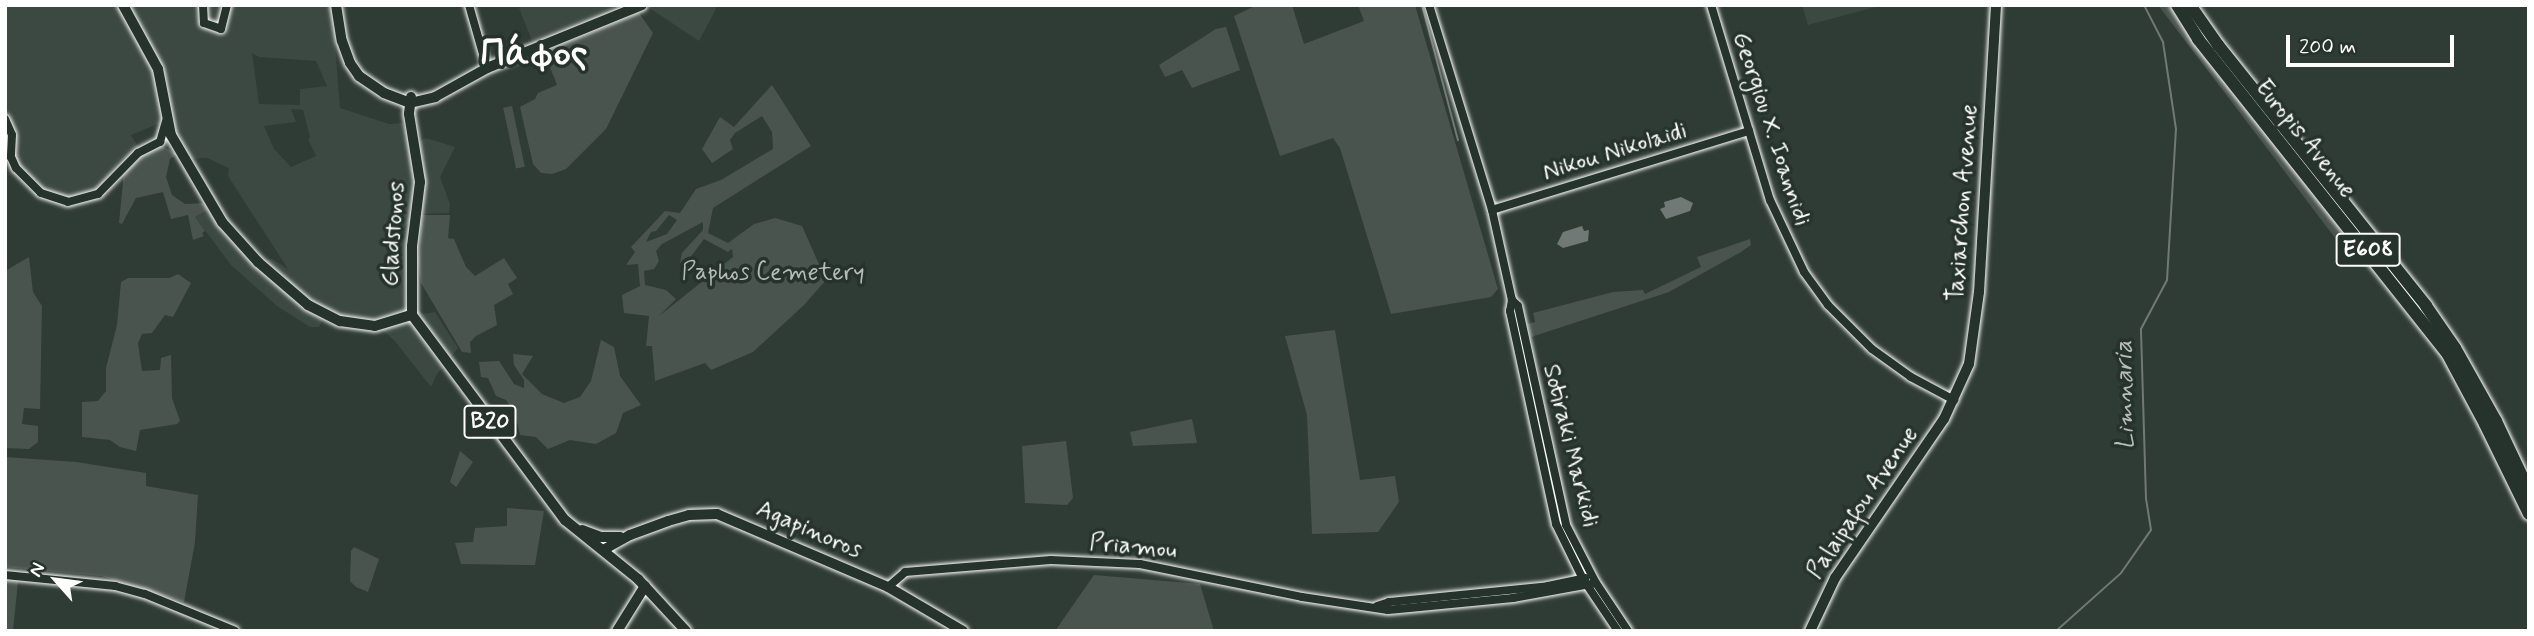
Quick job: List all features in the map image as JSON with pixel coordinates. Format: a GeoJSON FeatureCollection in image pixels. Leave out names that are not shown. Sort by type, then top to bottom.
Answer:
{"type":"FeatureCollection","features":[{"type":"Feature","properties":{"kind":"highway","name":"Europis Avenue"},"geometry":{"type":"LineString","coordinates":[[2177,5],[2198,39],[2447,353],[2529,514]]}},
{"type":"Feature","properties":{"kind":"highway","name":"Europis Avenue"},"geometry":{"type":"LineString","coordinates":[[2190,5],[2218,45],[2418,296],[2455,348],[2496,421],[2529,491]]}},
{"type":"Feature","properties":{"kind":"main road"},"geometry":{"type":"LineString","coordinates":[[123,5],[158,69],[166,115],[178,149],[214,209],[238,241],[277,280],[314,310],[351,324],[375,326],[412,315]]}},
{"type":"Feature","properties":{"kind":"main road"},"geometry":{"type":"LineString","coordinates":[[338,5],[342,41],[353,68],[366,82],[407,99],[445,90],[487,68],[642,5]]}},
{"type":"Feature","properties":{"kind":"main road","name":"Taxiarchon Avenue"},"geometry":{"type":"LineString","coordinates":[[1954,400],[1969,364],[1979,292],[1996,5]]}},
{"type":"Feature","properties":{"kind":"main road","name":"Gladstonos"},"geometry":{"type":"LineString","coordinates":[[407,99],[421,197],[412,246],[412,315]]}},
{"type":"Feature","properties":{"kind":"main road","name":"B20"},"geometry":{"type":"LineString","coordinates":[[412,315],[544,494],[573,526],[648,589],[686,631]]}},
{"type":"Feature","properties":{"kind":"main road","name":"Palaipafou Avenue"},"geometry":{"type":"LineString","coordinates":[[1810,631],[1835,578],[1922,454],[1954,400]]}},
{"type":"Feature","properties":{"kind":"main road","name":"Agapinoros"},"geometry":{"type":"LineString","coordinates":[[630,535],[689,514],[717,514],[888,587],[963,631]]}},
{"type":"Feature","properties":{"kind":"main road"},"geometry":{"type":"LineString","coordinates":[[573,526],[601,537],[630,535]]}},
{"type":"Feature","properties":{"kind":"main road"},"geometry":{"type":"LineString","coordinates":[[603,550],[630,535]]}},
{"type":"Feature","properties":{"kind":"main road"},"geometry":{"type":"LineString","coordinates":[[617,631],[648,589]]}},
{"type":"Feature","properties":{"kind":"street"},"geometry":{"type":"LineString","coordinates":[[203,8],[204,23],[220,29],[227,5]]}},
{"type":"Feature","properties":{"kind":"street"},"geometry":{"type":"LineString","coordinates":[[469,5],[487,68]]}},
{"type":"Feature","properties":{"kind":"street","name":"Sotiraki Markidi"},"geometry":{"type":"LineString","coordinates":[[1429,5],[1492,211],[1513,300],[1518,306],[1566,525],[1590,581],[1618,631]]}},
{"type":"Feature","properties":{"kind":"street","name":"Georgiou X. Ioannidi"},"geometry":{"type":"LineString","coordinates":[[1711,5],[1776,217],[1815,289],[1872,349],[1911,377],[1954,400]]}},
{"type":"Feature","properties":{"kind":"street"},"geometry":{"type":"LineString","coordinates":[[155,146],[163,139],[166,115]]}},
{"type":"Feature","properties":{"kind":"street"},"geometry":{"type":"LineString","coordinates":[[5,119],[12,135],[11,157],[16,168],[33,188],[63,202],[77,202],[97,194],[138,153],[164,144],[178,149]]}},
{"type":"Feature","properties":{"kind":"street","name":"Nikou Nikolaidi"},"geometry":{"type":"LineString","coordinates":[[1492,211],[1749,131]]}},
{"type":"Feature","properties":{"kind":"street","name":"Sotiraki Markidi"},"geometry":{"type":"LineString","coordinates":[[1513,300],[1510,311],[1554,516],[1574,564],[1628,631]]}},
{"type":"Feature","properties":{"kind":"street","name":"Priamou"},"geometry":{"type":"LineString","coordinates":[[888,587],[905,572],[1051,560],[1140,564],[1302,597],[1400,610],[1590,581]]}},
{"type":"Feature","properties":{"kind":"street"},"geometry":{"type":"LineString","coordinates":[[1561,584],[1574,574],[1574,564]]}},
{"type":"Feature","properties":{"kind":"street"},"geometry":{"type":"LineString","coordinates":[[5,575],[115,586],[145,594],[235,631]]}},
{"type":"Feature","properties":{"kind":"street","name":"Priamou"},"geometry":{"type":"LineString","coordinates":[[1377,606],[1389,601],[1590,581]]}},
{"type":"Feature","properties":{"kind":"shaded area"},"geometry":{"type":"Polygon","coordinates":[[[5,5],[332,5],[340,108],[389,124],[403,123],[411,151],[417,193],[413,217],[400,233],[409,245],[406,300],[423,314],[435,312],[458,348],[437,374],[431,387],[394,340],[373,322],[349,321],[326,313],[319,327],[310,327],[277,306],[231,265],[195,217],[208,210],[218,209],[260,261],[272,259],[288,269],[228,176],[229,168],[207,158],[188,159],[168,120],[131,135],[139,148],[118,162],[100,187],[73,199],[47,193],[26,178],[13,155],[14,145],[5,146],[5,5]],[[252,53],[259,104],[300,105],[300,89],[327,86],[316,61],[259,57],[252,53]],[[291,109],[296,122],[264,126],[274,149],[291,167],[316,156],[308,139],[310,137],[303,110],[291,109]]]}},
{"type":"Feature","properties":{"kind":"shaded area"},"geometry":{"type":"Polygon","coordinates":[[[526,5],[620,5],[532,41],[519,8],[526,5]]]}},
{"type":"Feature","properties":{"kind":"shaded area"},"geometry":{"type":"Polygon","coordinates":[[[645,5],[718,5],[699,41],[645,5]]]}},
{"type":"Feature","properties":{"kind":"shaded area"},"geometry":{"type":"Polygon","coordinates":[[[1802,5],[1883,5],[1808,25],[1802,5]]]}},
{"type":"Feature","properties":{"kind":"shaded area"},"geometry":{"type":"Polygon","coordinates":[[[426,138],[455,147],[440,177],[450,204],[449,213],[423,214],[418,142],[426,138]]]}},
{"type":"Feature","properties":{"kind":"shaded area"},"geometry":{"type":"Polygon","coordinates":[[[1681,197],[1693,203],[1690,211],[1666,219],[1660,209],[1665,207],[1664,202],[1681,197]]]}},
{"type":"Feature","properties":{"kind":"shaded area"},"geometry":{"type":"Polygon","coordinates":[[[1582,226],[1584,231],[1589,230],[1588,241],[1563,248],[1557,244],[1563,232],[1582,226]]]}},
{"type":"Feature","properties":{"kind":"green space"},"geometry":{"type":"Polygon","coordinates":[[[1257,5],[1292,5],[1304,44],[1364,21],[1358,5],[1415,5],[1498,289],[1491,297],[1391,314],[1340,148],[1333,138],[1280,156],[1234,16],[1257,5]]]}},
{"type":"Feature","properties":{"kind":"green space"},"geometry":{"type":"Polygon","coordinates":[[[2158,5],[2176,5],[2380,274],[2345,251],[2158,5]]]}},
{"type":"Feature","properties":{"kind":"green space"},"geometry":{"type":"Polygon","coordinates":[[[639,13],[653,33],[606,129],[566,169],[552,174],[541,173],[533,164],[520,107],[535,99],[538,93],[557,85],[544,52],[639,13]]]}},
{"type":"Feature","properties":{"kind":"green space"},"geometry":{"type":"Polygon","coordinates":[[[1226,27],[1240,70],[1192,88],[1182,70],[1165,77],[1159,65],[1216,29],[1226,27]]]}},
{"type":"Feature","properties":{"kind":"green space","name":"Paphos Cemetery"},"geometry":{"type":"Polygon","coordinates":[[[772,85],[811,146],[713,208],[708,233],[728,243],[754,224],[775,218],[802,226],[826,280],[804,305],[753,352],[711,370],[705,363],[655,381],[652,346],[646,346],[649,316],[624,313],[622,295],[640,286],[638,264],[626,265],[635,252],[631,247],[665,211],[680,213],[696,189],[721,180],[773,149],[772,132],[762,116],[735,133],[730,140],[733,149],[712,163],[702,149],[720,117],[734,127],[772,85]],[[669,215],[656,231],[651,232],[646,242],[667,234],[677,220],[669,215]],[[703,222],[662,244],[656,251],[659,261],[654,269],[644,271],[645,285],[666,290],[676,299],[659,316],[733,257],[732,249],[728,252],[704,239],[686,263],[680,263],[682,253],[703,230],[703,222]]]}},
{"type":"Feature","properties":{"kind":"green space"},"geometry":{"type":"Polygon","coordinates":[[[512,106],[525,167],[516,169],[503,108],[512,106]]]}},
{"type":"Feature","properties":{"kind":"green space"},"geometry":{"type":"Polygon","coordinates":[[[162,146],[177,154],[170,159],[166,177],[172,195],[185,204],[206,203],[208,210],[195,217],[205,231],[202,233],[204,236],[193,240],[188,215],[171,219],[163,192],[136,198],[122,224],[119,223],[124,172],[145,153],[162,146]]]}},
{"type":"Feature","properties":{"kind":"green space"},"geometry":{"type":"Polygon","coordinates":[[[422,215],[450,215],[448,238],[454,239],[466,267],[475,276],[504,258],[517,278],[508,284],[513,294],[494,305],[497,325],[470,342],[471,353],[462,352],[421,283],[418,260],[422,215]]]}},
{"type":"Feature","properties":{"kind":"green space"},"geometry":{"type":"Polygon","coordinates":[[[1750,239],[1751,245],[1741,252],[1669,292],[1531,337],[1527,324],[1535,322],[1533,313],[1613,292],[1643,290],[1645,294],[1701,267],[1697,257],[1750,239]]]}},
{"type":"Feature","properties":{"kind":"green space"},"geometry":{"type":"Polygon","coordinates":[[[29,257],[33,292],[42,306],[40,409],[24,408],[22,424],[38,426],[38,442],[29,449],[5,448],[5,271],[29,257]]]}},
{"type":"Feature","properties":{"kind":"green space"},"geometry":{"type":"Polygon","coordinates":[[[178,274],[191,283],[173,317],[165,315],[152,333],[142,334],[138,343],[142,371],[160,370],[161,358],[171,355],[172,398],[180,421],[177,424],[140,430],[136,451],[120,447],[110,440],[82,437],[82,402],[98,401],[106,391],[106,368],[117,325],[121,282],[128,278],[170,278],[178,274]]]}},
{"type":"Feature","properties":{"kind":"green space"},"geometry":{"type":"Polygon","coordinates":[[[1335,330],[1360,480],[1395,476],[1399,502],[1378,532],[1312,534],[1307,415],[1285,336],[1335,330]]]}},
{"type":"Feature","properties":{"kind":"green space"},"geometry":{"type":"Polygon","coordinates":[[[601,340],[614,347],[620,376],[641,405],[623,413],[616,433],[596,444],[570,440],[548,449],[536,437],[520,435],[515,413],[506,400],[496,396],[488,378],[481,377],[479,362],[499,361],[514,384],[524,388],[524,380],[514,365],[513,354],[533,356],[522,374],[542,394],[564,403],[580,397],[591,381],[601,340]]]}},
{"type":"Feature","properties":{"kind":"green space"},"geometry":{"type":"Polygon","coordinates":[[[1192,419],[1197,443],[1133,446],[1130,432],[1192,419]]]}},
{"type":"Feature","properties":{"kind":"green space"},"geometry":{"type":"Polygon","coordinates":[[[1066,441],[1073,498],[1067,505],[1025,503],[1022,446],[1066,441]]]}},
{"type":"Feature","properties":{"kind":"green space"},"geometry":{"type":"Polygon","coordinates":[[[460,451],[473,462],[456,487],[450,482],[460,451]]]}},
{"type":"Feature","properties":{"kind":"green space"},"geometry":{"type":"Polygon","coordinates":[[[5,457],[76,462],[146,473],[146,486],[198,495],[195,542],[184,602],[101,576],[5,567],[5,457]]]}},
{"type":"Feature","properties":{"kind":"green space"},"geometry":{"type":"Polygon","coordinates":[[[507,508],[544,511],[535,565],[461,564],[455,543],[473,542],[475,528],[507,526],[507,508]]]}},
{"type":"Feature","properties":{"kind":"green space"},"geometry":{"type":"Polygon","coordinates":[[[354,547],[379,559],[368,592],[350,581],[351,551],[354,547]]]}},
{"type":"Feature","properties":{"kind":"green space"},"geometry":{"type":"Polygon","coordinates":[[[1094,575],[1200,584],[1214,631],[1055,631],[1094,575]]]}},
{"type":"Feature","properties":{"kind":"green space"},"geometry":{"type":"Polygon","coordinates":[[[5,579],[18,581],[13,631],[5,631],[5,579]]]}},
{"type":"Feature","properties":{"kind":"waterway"},"geometry":{"type":"LineString","coordinates":[[1422,5],[1458,140]]}},
{"type":"Feature","properties":{"kind":"waterway","name":"Limnaria"},"geometry":{"type":"LineString","coordinates":[[2056,631],[2121,573],[2151,530],[2146,499],[2141,329],[2167,280],[2176,129],[2163,42],[2144,5]]}},
{"type":"Feature","properties":{"kind":"district","name":"Πάφος"},"geometry":{"type":"Point","coordinates":[534,55]}}]}
